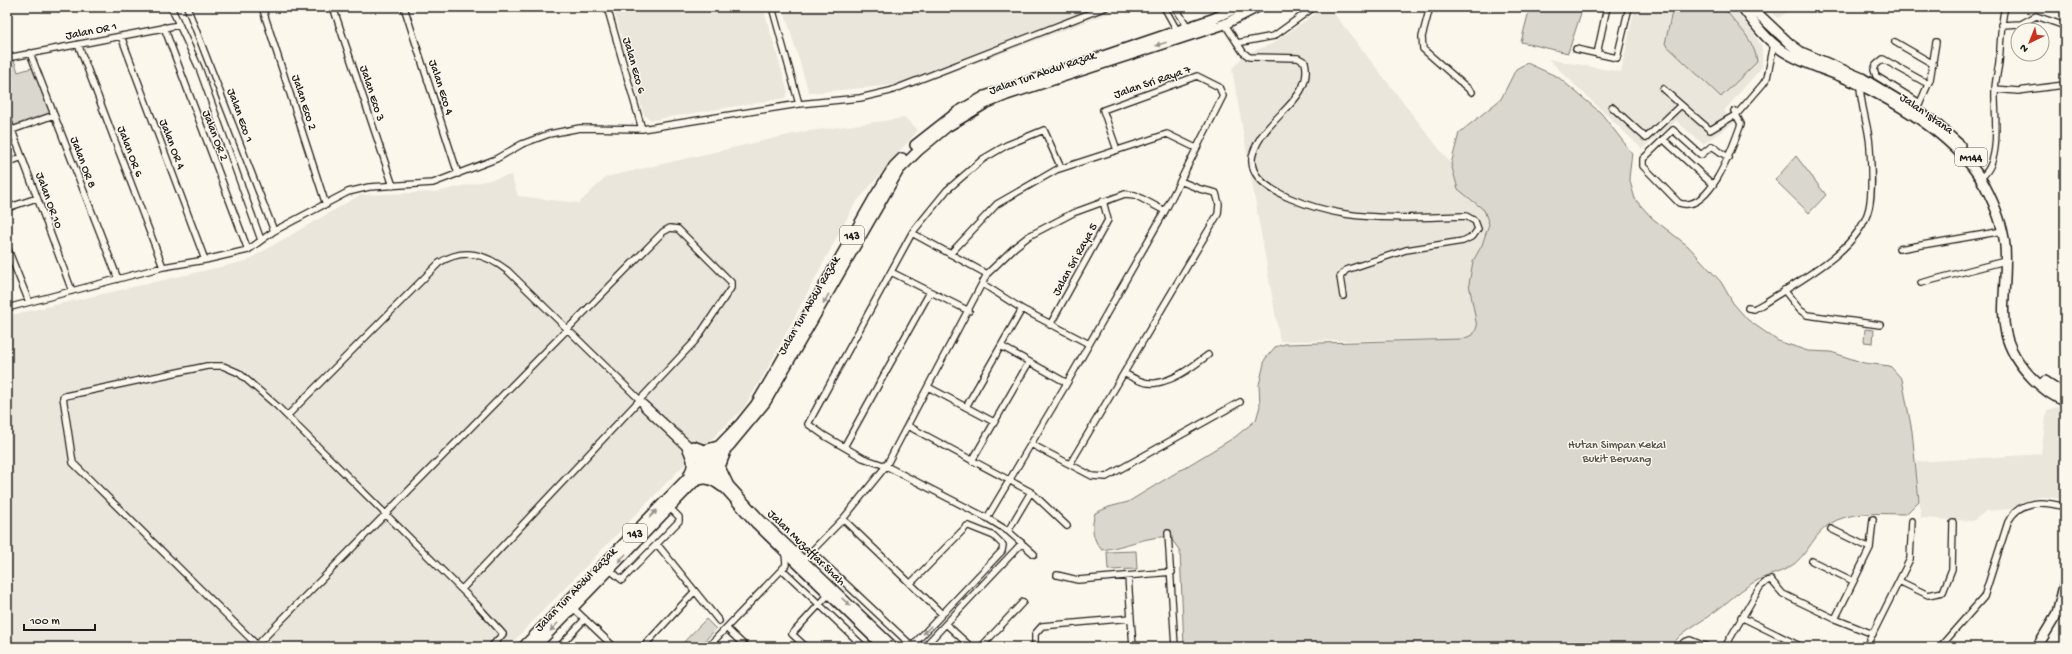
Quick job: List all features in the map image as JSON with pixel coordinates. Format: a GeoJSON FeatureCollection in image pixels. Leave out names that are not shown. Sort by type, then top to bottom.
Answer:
{"type":"FeatureCollection","features":[{"type":"Feature","properties":{"kind":"main road","name":"Jalan Tun Abdul Razak"},"geometry":{"type":"LineString","coordinates":[[1222,20],[1239,7]]}},
{"type":"Feature","properties":{"kind":"main road","name":"Jalan Tun Abdul Razak"},"geometry":{"type":"LineString","coordinates":[[535,647],[570,605],[682,485],[707,464],[765,403],[899,170],[918,151],[965,115],[1000,98],[1258,7]]}},
{"type":"Feature","properties":{"kind":"main road","name":"Jalan Istana"},"geometry":{"type":"LineString","coordinates":[[1742,7],[1774,44],[1797,59],[1861,82],[1942,136],[1983,176],[2003,231],[2005,261],[2003,315],[2004,332],[2009,348],[2017,361],[2038,384],[2059,399],[2065,401]]}},
{"type":"Feature","properties":{"kind":"main road","name":"Jalan Istana"},"geometry":{"type":"LineString","coordinates":[[1753,9],[1790,44],[1861,82],[1918,107],[1946,131],[1972,157],[2000,204],[2008,229],[2011,268],[2010,322],[2014,344],[2022,357],[2042,379],[2065,394]]}},
{"type":"Feature","properties":{"kind":"main road"},"geometry":{"type":"LineString","coordinates":[[1753,9],[1763,26],[1773,36],[1774,44],[1778,42],[1799,54],[1812,57]]}},
{"type":"Feature","properties":{"kind":"main road"},"geometry":{"type":"LineString","coordinates":[[682,485],[693,467],[690,447],[708,450],[727,444]]}},
{"type":"Feature","properties":{"kind":"main road"},"geometry":{"type":"LineString","coordinates":[[725,486],[720,464],[727,444]]}},
{"type":"Feature","properties":{"kind":"main road","name":"Jalan Tun Abdul Razak"},"geometry":{"type":"LineString","coordinates":[[523,647],[610,570],[695,482],[707,464]]}},
{"type":"Feature","properties":{"kind":"main road","name":"Jalan Muzaffar Shah"},"geometry":{"type":"LineString","coordinates":[[707,464],[756,524],[784,551],[801,562]]}},
{"type":"Feature","properties":{"kind":"main road"},"geometry":{"type":"LineString","coordinates":[[695,482],[705,478],[725,486]]}},
{"type":"Feature","properties":{"kind":"main road","name":"Jalan Muzaffar Shah"},"geometry":{"type":"LineString","coordinates":[[725,486],[761,520],[883,647]]}},
{"type":"Feature","properties":{"kind":"main road"},"geometry":{"type":"LineString","coordinates":[[2037,647],[2057,614],[2065,582]]}},
{"type":"Feature","properties":{"kind":"main road","name":"Jalan Muzaffar Shah"},"geometry":{"type":"LineString","coordinates":[[831,592],[894,647]]}},
{"type":"Feature","properties":{"kind":"main road"},"geometry":{"type":"LineString","coordinates":[[2043,647],[2064,614]]}},
{"type":"Feature","properties":{"kind":"street"},"geometry":{"type":"LineString","coordinates":[[171,7],[199,68],[262,240]]}},
{"type":"Feature","properties":{"kind":"street","name":"Jalan Eco 1"},"geometry":{"type":"LineString","coordinates":[[187,7],[274,232]]}},
{"type":"Feature","properties":{"kind":"street","name":"Jalan Eco 2"},"geometry":{"type":"LineString","coordinates":[[262,7],[326,205]]}},
{"type":"Feature","properties":{"kind":"street","name":"Jalan Eco 3"},"geometry":{"type":"LineString","coordinates":[[333,7],[393,186]]}},
{"type":"Feature","properties":{"kind":"street","name":"Jalan Eco 4"},"geometry":{"type":"LineString","coordinates":[[404,7],[458,174]]}},
{"type":"Feature","properties":{"kind":"street","name":"Jalan Eco 6"},"geometry":{"type":"LineString","coordinates":[[607,7],[642,128]]}},
{"type":"Feature","properties":{"kind":"street"},"geometry":{"type":"LineString","coordinates":[[772,7],[799,104]]}},
{"type":"Feature","properties":{"kind":"street"},"geometry":{"type":"LineString","coordinates":[[7,308],[163,267],[205,260],[248,250],[274,232],[348,192],[359,189],[433,183],[496,159],[522,144],[549,134],[580,128],[642,128],[799,104],[860,98],[890,91],[1106,7]]}},
{"type":"Feature","properties":{"kind":"street"},"geometry":{"type":"LineString","coordinates":[[1164,7],[1179,34]]}},
{"type":"Feature","properties":{"kind":"street"},"geometry":{"type":"LineString","coordinates":[[1175,7],[1190,31]]}},
{"type":"Feature","properties":{"kind":"street"},"geometry":{"type":"LineString","coordinates":[[1237,43],[1274,36],[1314,7]]}},
{"type":"Feature","properties":{"kind":"street"},"geometry":{"type":"LineString","coordinates":[[1430,7],[1422,37],[1423,49],[1472,92]]}},
{"type":"Feature","properties":{"kind":"street"},"geometry":{"type":"LineString","coordinates":[[1597,54],[1607,7]]}},
{"type":"Feature","properties":{"kind":"street"},"geometry":{"type":"LineString","coordinates":[[1576,49],[1617,58],[1629,7]]}},
{"type":"Feature","properties":{"kind":"street"},"geometry":{"type":"LineString","coordinates":[[1983,176],[1991,164],[1995,133],[1994,89],[1999,62],[2001,25],[2005,7]]}},
{"type":"Feature","properties":{"kind":"street"},"geometry":{"type":"LineString","coordinates":[[2001,25],[2021,24],[2036,16],[2065,26]]}},
{"type":"Feature","properties":{"kind":"street"},"geometry":{"type":"LineString","coordinates":[[1222,20],[1245,54],[1253,58],[1298,58],[1305,62],[1307,73],[1302,90],[1262,137],[1254,152],[1252,162],[1256,175],[1271,189],[1298,202],[1345,214],[1388,217],[1466,216],[1475,221],[1478,229],[1473,236],[1463,241],[1406,250],[1346,270],[1340,277],[1343,296]]}},
{"type":"Feature","properties":{"kind":"street","name":"Jalan OR 1"},"geometry":{"type":"LineString","coordinates":[[7,58],[179,24]]}},
{"type":"Feature","properties":{"kind":"street","name":"Jalan OR 2"},"geometry":{"type":"LineString","coordinates":[[164,28],[248,250]]}},
{"type":"Feature","properties":{"kind":"street","name":"Jalan OR 4"},"geometry":{"type":"LineString","coordinates":[[120,36],[205,260]]}},
{"type":"Feature","properties":{"kind":"street"},"geometry":{"type":"LineString","coordinates":[[1895,42],[1933,64]]}},
{"type":"Feature","properties":{"kind":"street"},"geometry":{"type":"LineString","coordinates":[[1928,84],[1883,59],[1876,65],[1874,70],[1876,76],[1918,107],[1928,84],[1936,42]]}},
{"type":"Feature","properties":{"kind":"street","name":"Jalan OR 6"},"geometry":{"type":"LineString","coordinates":[[78,44],[163,267]]}},
{"type":"Feature","properties":{"kind":"street"},"geometry":{"type":"LineString","coordinates":[[1663,89],[1710,130],[1734,114],[1760,82],[1768,70],[1774,44]]}},
{"type":"Feature","properties":{"kind":"street","name":"Jalan OR 8"},"geometry":{"type":"LineString","coordinates":[[30,53],[118,279]]}},
{"type":"Feature","properties":{"kind":"street","name":"Jalan Sri Raya 7"},"geometry":{"type":"LineString","coordinates":[[1117,150],[1103,110],[1197,76],[1219,87],[1223,96],[1196,148]]}},
{"type":"Feature","properties":{"kind":"street"},"geometry":{"type":"LineString","coordinates":[[1748,308],[1754,309],[1784,290],[1838,254],[1855,238],[1869,209],[1870,146],[1861,82]]}},
{"type":"Feature","properties":{"kind":"street"},"geometry":{"type":"LineString","coordinates":[[1994,89],[2018,91],[2064,85]]}},
{"type":"Feature","properties":{"kind":"street"},"geometry":{"type":"LineString","coordinates":[[1612,107],[1646,138],[1681,105]]}},
{"type":"Feature","properties":{"kind":"street"},"geometry":{"type":"LineString","coordinates":[[12,130],[54,114]]}},
{"type":"Feature","properties":{"kind":"street"},"geometry":{"type":"LineString","coordinates":[[1729,158],[1712,146],[1701,155],[1673,130],[1643,158],[1642,162],[1643,166],[1679,203],[1686,205],[1696,201],[1713,185],[1729,158],[1741,124],[1734,114]]}},
{"type":"Feature","properties":{"kind":"street","name":"Jalan OR 10"},"geometry":{"type":"LineString","coordinates":[[7,117],[72,291]]}},
{"type":"Feature","properties":{"kind":"street"},"geometry":{"type":"LineString","coordinates":[[1034,554],[1008,531],[987,518],[886,466],[863,458],[808,424],[912,233],[947,190],[983,159],[1007,145],[1044,130],[1060,168]]}},
{"type":"Feature","properties":{"kind":"street"},"geometry":{"type":"LineString","coordinates":[[950,254],[997,204],[1060,168],[1167,134],[1196,148],[1165,211],[1067,383],[987,518]]}},
{"type":"Feature","properties":{"kind":"street"},"geometry":{"type":"LineString","coordinates":[[1664,140],[1713,185]]}},
{"type":"Feature","properties":{"kind":"street"},"geometry":{"type":"LineString","coordinates":[[7,162],[22,157]]}},
{"type":"Feature","properties":{"kind":"street"},"geometry":{"type":"LineString","coordinates":[[1070,464],[1218,214],[1219,204],[1216,193],[1200,190],[1180,181]]}},
{"type":"Feature","properties":{"kind":"street"},"geometry":{"type":"LineString","coordinates":[[801,562],[842,519],[886,466],[969,311],[987,274],[1029,236],[1073,213],[1103,201],[1125,194],[1135,195],[1165,211]]}},
{"type":"Feature","properties":{"kind":"street"},"geometry":{"type":"LineString","coordinates":[[7,208],[37,198]]}},
{"type":"Feature","properties":{"kind":"street","name":"Jalan Sri Raya 5"},"geometry":{"type":"LineString","coordinates":[[1050,324],[1108,220],[1103,201]]}},
{"type":"Feature","properties":{"kind":"street"},"geometry":{"type":"LineString","coordinates":[[462,589],[696,340],[731,288],[731,282],[678,229],[670,228],[663,232],[386,516],[256,646],[73,462],[63,397],[167,373],[215,365],[223,366],[239,373],[287,416],[386,516],[462,589],[503,634],[491,647]]}},
{"type":"Feature","properties":{"kind":"street"},"geometry":{"type":"LineString","coordinates":[[1899,249],[2003,231]]}},
{"type":"Feature","properties":{"kind":"street"},"geometry":{"type":"LineString","coordinates":[[912,233],[987,274]]}},
{"type":"Feature","properties":{"kind":"street"},"geometry":{"type":"LineString","coordinates":[[7,247],[9,259],[29,302]]}},
{"type":"Feature","properties":{"kind":"street"},"geometry":{"type":"LineString","coordinates":[[287,416],[439,263],[449,257],[468,254],[483,256],[496,262],[508,271],[569,329],[640,401],[707,464]]}},
{"type":"Feature","properties":{"kind":"street"},"geometry":{"type":"LineString","coordinates":[[1922,283],[2005,261]]}},
{"type":"Feature","properties":{"kind":"street"},"geometry":{"type":"LineString","coordinates":[[891,272],[969,311]]}},
{"type":"Feature","properties":{"kind":"street"},"geometry":{"type":"LineString","coordinates":[[983,284],[1022,309],[1089,344]]}},
{"type":"Feature","properties":{"kind":"street"},"geometry":{"type":"LineString","coordinates":[[1784,290],[1800,310],[1807,315],[1880,325]]}},
{"type":"Feature","properties":{"kind":"street"},"geometry":{"type":"LineString","coordinates":[[844,447],[930,292]]}},
{"type":"Feature","properties":{"kind":"street"},"geometry":{"type":"LineString","coordinates":[[966,407],[1022,309]]}},
{"type":"Feature","properties":{"kind":"street"},"geometry":{"type":"LineString","coordinates":[[1001,346],[1067,383]]}},
{"type":"Feature","properties":{"kind":"street"},"geometry":{"type":"LineString","coordinates":[[1124,373],[1139,381],[1155,384],[1188,370],[1208,355]]}},
{"type":"Feature","properties":{"kind":"street"},"geometry":{"type":"LineString","coordinates":[[972,461],[1029,362]]}},
{"type":"Feature","properties":{"kind":"street"},"geometry":{"type":"LineString","coordinates":[[928,387],[994,422]]}},
{"type":"Feature","properties":{"kind":"street"},"geometry":{"type":"LineString","coordinates":[[1031,444],[1092,476],[1106,477],[1240,402]]}},
{"type":"Feature","properties":{"kind":"street"},"geometry":{"type":"LineString","coordinates":[[908,426],[1030,492],[1067,526]]}},
{"type":"Feature","properties":{"kind":"street"},"geometry":{"type":"LineString","coordinates":[[1008,531],[1030,492]]}},
{"type":"Feature","properties":{"kind":"street"},"geometry":{"type":"LineString","coordinates":[[1940,647],[1984,597],[2008,522],[2013,514],[2036,502],[2051,503],[2065,507]]}},
{"type":"Feature","properties":{"kind":"street"},"geometry":{"type":"LineString","coordinates":[[610,570],[622,580],[657,544],[679,521],[678,517],[670,508]]}},
{"type":"Feature","properties":{"kind":"street"},"geometry":{"type":"LineString","coordinates":[[1835,619],[1870,548],[1873,518]]}},
{"type":"Feature","properties":{"kind":"street"},"geometry":{"type":"LineString","coordinates":[[842,519],[942,614]]}},
{"type":"Feature","properties":{"kind":"street"},"geometry":{"type":"LineString","coordinates":[[1866,647],[1910,559],[1912,521]]}},
{"type":"Feature","properties":{"kind":"street"},"geometry":{"type":"LineString","coordinates":[[1899,581],[1928,595],[1943,592],[1952,569],[1954,523]]}},
{"type":"Feature","properties":{"kind":"street"},"geometry":{"type":"LineString","coordinates":[[812,552],[912,646],[1002,551],[1003,545],[998,538],[970,526],[966,526],[910,584]]}},
{"type":"Feature","properties":{"kind":"street"},"geometry":{"type":"LineString","coordinates":[[1831,529],[1870,548]]}},
{"type":"Feature","properties":{"kind":"street"},"geometry":{"type":"LineString","coordinates":[[1168,533],[1172,572],[1175,647]]}},
{"type":"Feature","properties":{"kind":"street"},"geometry":{"type":"LineString","coordinates":[[924,647],[1022,543]]}},
{"type":"Feature","properties":{"kind":"street"},"geometry":{"type":"LineString","coordinates":[[657,544],[694,592],[719,621]]}},
{"type":"Feature","properties":{"kind":"street"},"geometry":{"type":"LineString","coordinates":[[708,647],[782,569],[787,562],[784,551]]}},
{"type":"Feature","properties":{"kind":"street"},"geometry":{"type":"LineString","coordinates":[[1812,561],[1853,581]]}},
{"type":"Feature","properties":{"kind":"street"},"geometry":{"type":"LineString","coordinates":[[782,569],[864,647]]}},
{"type":"Feature","properties":{"kind":"street"},"geometry":{"type":"LineString","coordinates":[[1057,575],[1078,580],[1128,577],[1172,572]]}},
{"type":"Feature","properties":{"kind":"street"},"geometry":{"type":"LineString","coordinates":[[1128,577],[1133,647]]}},
{"type":"Feature","properties":{"kind":"street"},"geometry":{"type":"LineString","coordinates":[[1725,647],[1741,617],[1760,587],[1767,581],[1771,580],[1783,594],[1835,619],[1873,634]]}},
{"type":"Feature","properties":{"kind":"street"},"geometry":{"type":"LineString","coordinates":[[643,647],[694,592]]}},
{"type":"Feature","properties":{"kind":"street"},"geometry":{"type":"LineString","coordinates":[[806,647],[792,634],[831,592]]}},
{"type":"Feature","properties":{"kind":"street"},"geometry":{"type":"LineString","coordinates":[[981,647],[1023,602]]}},
{"type":"Feature","properties":{"kind":"street"},"geometry":{"type":"LineString","coordinates":[[570,605],[614,647]]}},
{"type":"Feature","properties":{"kind":"street"},"geometry":{"type":"LineString","coordinates":[[1741,617],[1802,647]]}},
{"type":"Feature","properties":{"kind":"street"},"geometry":{"type":"LineString","coordinates":[[1035,647],[1035,634],[1042,626],[1131,618]]}},
{"type":"Feature","properties":{"kind":"street"},"geometry":{"type":"LineString","coordinates":[[559,647],[585,619]]}},
{"type":"Feature","properties":{"kind":"street"},"geometry":{"type":"LineString","coordinates":[[946,624],[971,647]]}},
{"type":"Feature","properties":{"kind":"street"},"geometry":{"type":"LineString","coordinates":[[726,628],[746,647]]}},
{"type":"Feature","properties":{"kind":"street"},"geometry":{"type":"LineString","coordinates":[[1682,647],[1684,642],[1690,640],[1707,647]]}},
{"type":"Feature","properties":{"kind":"shaded area"},"geometry":{"type":"Polygon","coordinates":[[[613,7],[763,7],[788,92],[785,98],[652,120],[644,115],[613,7]]]}},
{"type":"Feature","properties":{"kind":"shaded area"},"geometry":{"type":"Polygon","coordinates":[[[783,7],[1114,7],[1107,14],[925,82],[809,93],[783,7]]]}},
{"type":"Feature","properties":{"kind":"shaded area"},"geometry":{"type":"Polygon","coordinates":[[[1325,7],[1329,7],[1451,164],[1458,189],[1484,210],[1489,224],[1482,245],[1473,261],[1469,284],[1477,327],[1473,335],[1462,339],[1280,341],[1232,69],[1245,54],[1272,44],[1325,7]]]}},
{"type":"Feature","properties":{"kind":"shaded area"},"geometry":{"type":"Polygon","coordinates":[[[1635,7],[1732,7],[1752,30],[1762,47],[1762,67],[1724,111],[1735,122],[1703,144],[1676,121],[1642,149],[1548,59],[1621,72],[1635,7]]]}},
{"type":"Feature","properties":{"kind":"shaded area"},"geometry":{"type":"Polygon","coordinates":[[[1764,7],[1796,7],[1778,18],[1764,7]]]}},
{"type":"Feature","properties":{"kind":"shaded area"},"geometry":{"type":"Polygon","coordinates":[[[905,118],[918,130],[854,205],[765,373],[743,409],[680,469],[508,647],[7,647],[7,316],[246,261],[360,195],[436,192],[511,175],[518,196],[579,203],[606,177],[802,132],[905,118]]]}},
{"type":"Feature","properties":{"kind":"shaded area"},"geometry":{"type":"Polygon","coordinates":[[[2060,406],[2065,407],[2065,501],[2056,498],[2039,497],[2022,502],[2011,509],[1986,511],[1973,521],[1921,518],[1916,462],[2041,454],[2047,410],[2060,406]]]}},
{"type":"Feature","properties":{"kind":"green space"},"geometry":{"type":"Polygon","coordinates":[[[1530,7],[1583,7],[1568,53],[1521,42],[1530,7]]]}},
{"type":"Feature","properties":{"kind":"green space"},"geometry":{"type":"Polygon","coordinates":[[[1673,7],[1723,7],[1749,39],[1757,62],[1721,97],[1665,44],[1673,7]]]}},
{"type":"Feature","properties":{"kind":"green space"},"geometry":{"type":"Polygon","coordinates":[[[14,60],[18,72],[35,67],[51,114],[12,127],[7,113],[7,62],[14,60]]]}},
{"type":"Feature","properties":{"kind":"green space","name":"Hutan Simpan Kekal Bukit Beruang"},"geometry":{"type":"Polygon","coordinates":[[[1527,63],[1558,77],[1601,113],[1632,153],[1629,178],[1635,199],[1652,218],[1688,246],[1721,282],[1733,303],[1748,320],[1778,341],[1808,351],[1831,352],[1864,363],[1890,366],[1902,379],[1912,431],[1919,501],[1906,514],[1854,515],[1829,524],[1822,530],[1795,563],[1785,570],[1760,579],[1747,587],[1713,613],[1679,636],[1671,647],[1184,647],[1180,551],[1170,537],[1146,539],[1102,550],[1096,542],[1093,533],[1095,513],[1109,507],[1128,502],[1235,437],[1256,420],[1260,406],[1259,385],[1265,359],[1275,347],[1285,344],[1462,339],[1473,335],[1477,327],[1469,284],[1473,261],[1482,245],[1489,224],[1484,210],[1458,189],[1451,164],[1459,133],[1501,99],[1516,69],[1527,63]]]}},
{"type":"Feature","properties":{"kind":"green space"},"geometry":{"type":"Polygon","coordinates":[[[1796,156],[1826,195],[1809,213],[1775,180],[1796,156]]]}},
{"type":"Feature","properties":{"kind":"green space"},"geometry":{"type":"Polygon","coordinates":[[[1865,329],[1874,330],[1873,343],[1864,342],[1865,329]]]}},
{"type":"Feature","properties":{"kind":"green space"},"geometry":{"type":"Polygon","coordinates":[[[1136,551],[1137,569],[1108,570],[1107,552],[1136,551]]]}},
{"type":"Feature","properties":{"kind":"green space"},"geometry":{"type":"Polygon","coordinates":[[[706,619],[716,629],[699,647],[679,647],[706,619]]]}}]}
